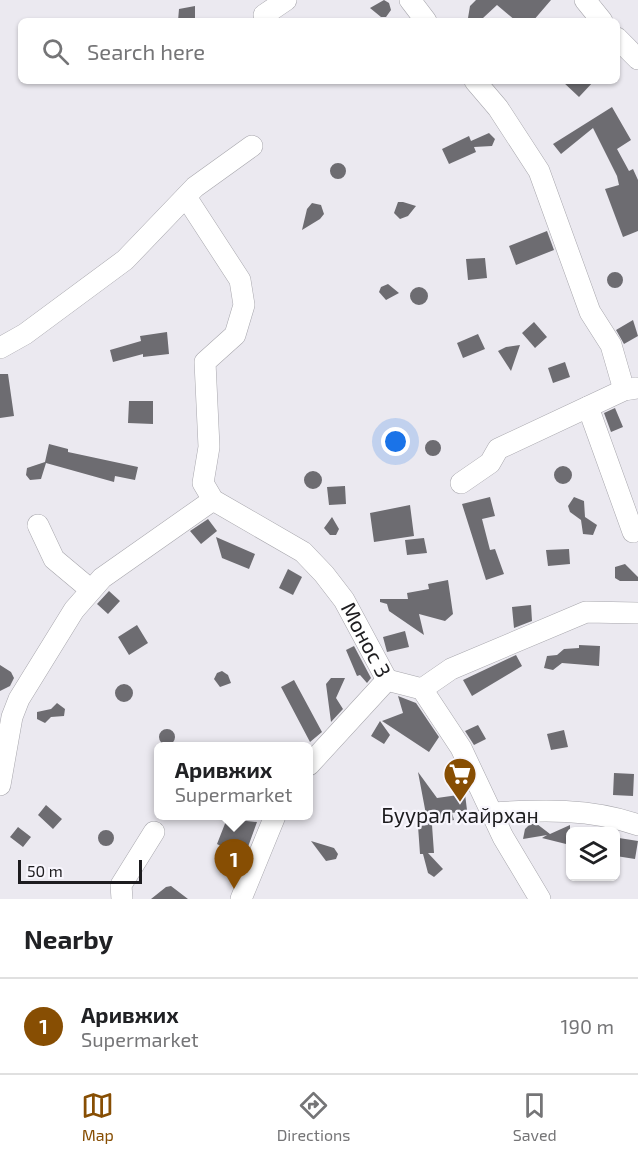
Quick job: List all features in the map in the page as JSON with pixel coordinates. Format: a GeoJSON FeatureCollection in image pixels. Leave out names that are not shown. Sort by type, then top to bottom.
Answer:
{"type":"FeatureCollection","features":[{"type":"Feature","properties":{"kind":"street"},"geometry":{"type":"LineString","coordinates":[[264,15],[286,0]]}},
{"type":"Feature","properties":{"kind":"street"},"geometry":{"type":"LineString","coordinates":[[410,0],[424,18]]}},
{"type":"Feature","properties":{"kind":"street"},"geometry":{"type":"LineString","coordinates":[[585,0],[600,18]]}},
{"type":"Feature","properties":{"kind":"street"},"geometry":{"type":"LineString","coordinates":[[620,41],[638,59]]}},
{"type":"Feature","properties":{"kind":"street"},"geometry":{"type":"LineString","coordinates":[[460,483],[490,463],[498,449],[631,389],[611,345],[590,312],[539,171],[498,108],[478,84]]}},
{"type":"Feature","properties":{"kind":"street"},"geometry":{"type":"LineString","coordinates":[[0,348],[25,333],[125,260],[186,197],[252,146]]}},
{"type":"Feature","properties":{"kind":"street"},"geometry":{"type":"LineString","coordinates":[[0,785],[12,717],[19,699],[74,610],[102,578],[213,500],[203,483],[209,447],[205,362],[235,335],[244,305],[240,280],[186,197]]}},
{"type":"Feature","properties":{"kind":"street"},"geometry":{"type":"LineString","coordinates":[[588,407],[633,532]]}},
{"type":"Feature","properties":{"kind":"street","name":"Монос 3"},"geometry":{"type":"LineString","coordinates":[[213,500],[303,552],[344,600],[387,680],[422,689]]}},
{"type":"Feature","properties":{"kind":"street"},"geometry":{"type":"LineString","coordinates":[[38,525],[54,559],[92,590]]}},
{"type":"Feature","properties":{"kind":"street"},"geometry":{"type":"LineString","coordinates":[[540,899],[503,837],[460,748],[422,689],[451,669],[586,612],[638,613]]}},
{"type":"Feature","properties":{"kind":"street"},"geometry":{"type":"LineString","coordinates":[[313,761],[387,680]]}},
{"type":"Feature","properties":{"kind":"street"},"geometry":{"type":"LineString","coordinates":[[492,813],[567,811],[638,825]]}},
{"type":"Feature","properties":{"kind":"street"},"geometry":{"type":"LineString","coordinates":[[244,898],[273,820]]}},
{"type":"Feature","properties":{"kind":"street"},"geometry":{"type":"LineString","coordinates":[[122,899],[121,885],[154,832]]}},
{"type":"Feature","properties":{"kind":"building"},"geometry":{"type":"Polygon","coordinates":[[[384,0],[389,3],[391,10],[386,17],[381,17],[370,8],[384,0]]]}},
{"type":"Feature","properties":{"kind":"building"},"geometry":{"type":"Polygon","coordinates":[[[476,0],[551,0],[536,18],[512,18],[497,5],[483,18],[468,18],[470,6],[476,0]]]}},
{"type":"Feature","properties":{"kind":"building"},"geometry":{"type":"Polygon","coordinates":[[[195,6],[195,18],[178,18],[179,9],[195,6]]]}},
{"type":"Feature","properties":{"kind":"building"},"geometry":{"type":"Polygon","coordinates":[[[565,84],[591,84],[579,97],[565,84]]]}},
{"type":"Feature","properties":{"kind":"building"},"geometry":{"type":"Polygon","coordinates":[[[612,107],[631,140],[617,149],[629,171],[633,169],[638,180],[638,231],[623,237],[605,189],[619,185],[617,176],[593,128],[561,154],[553,144],[612,107]]]}},
{"type":"Feature","properties":{"kind":"building"},"geometry":{"type":"Polygon","coordinates":[[[489,133],[495,139],[492,146],[474,147],[476,152],[449,164],[442,149],[469,136],[471,141],[489,133]]]}},
{"type":"Feature","properties":{"kind":"building"},"geometry":{"type":"Polygon","coordinates":[[[338,163],[344,165],[346,171],[344,177],[338,179],[332,177],[330,171],[332,165],[338,163]]]}},
{"type":"Feature","properties":{"kind":"building"},"geometry":{"type":"Polygon","coordinates":[[[398,202],[416,206],[408,216],[400,219],[394,213],[398,202]]]}},
{"type":"Feature","properties":{"kind":"building"},"geometry":{"type":"Polygon","coordinates":[[[312,203],[321,205],[324,214],[302,230],[307,209],[312,203]]]}},
{"type":"Feature","properties":{"kind":"building"},"geometry":{"type":"Polygon","coordinates":[[[547,231],[554,250],[516,265],[509,246],[547,231]]]}},
{"type":"Feature","properties":{"kind":"building"},"geometry":{"type":"Polygon","coordinates":[[[485,258],[487,278],[468,280],[466,259],[485,258]]]}},
{"type":"Feature","properties":{"kind":"building"},"geometry":{"type":"Polygon","coordinates":[[[615,272],[623,280],[615,288],[607,280],[615,272]]]}},
{"type":"Feature","properties":{"kind":"building"},"geometry":{"type":"Polygon","coordinates":[[[388,284],[399,293],[386,300],[379,292],[381,287],[388,284]]]}},
{"type":"Feature","properties":{"kind":"building"},"geometry":{"type":"Polygon","coordinates":[[[419,287],[425,290],[428,296],[425,302],[419,305],[413,302],[410,296],[413,290],[419,287]]]}},
{"type":"Feature","properties":{"kind":"building"},"geometry":{"type":"Polygon","coordinates":[[[633,320],[638,336],[624,344],[616,330],[633,320]]]}},
{"type":"Feature","properties":{"kind":"building"},"geometry":{"type":"Polygon","coordinates":[[[534,322],[547,337],[535,348],[522,333],[534,322]]]}},
{"type":"Feature","properties":{"kind":"building"},"geometry":{"type":"Polygon","coordinates":[[[167,332],[169,354],[143,357],[143,354],[113,362],[110,350],[141,341],[140,336],[167,332]]]}},
{"type":"Feature","properties":{"kind":"building"},"geometry":{"type":"Polygon","coordinates":[[[478,334],[485,349],[463,358],[457,343],[478,334]]]}},
{"type":"Feature","properties":{"kind":"building"},"geometry":{"type":"Polygon","coordinates":[[[520,345],[511,371],[498,351],[520,345]]]}},
{"type":"Feature","properties":{"kind":"building"},"geometry":{"type":"Polygon","coordinates":[[[565,362],[570,377],[553,383],[548,368],[565,362]]]}},
{"type":"Feature","properties":{"kind":"building"},"geometry":{"type":"Polygon","coordinates":[[[0,374],[8,374],[14,416],[0,418],[0,374]]]}},
{"type":"Feature","properties":{"kind":"building"},"geometry":{"type":"Polygon","coordinates":[[[129,401],[153,401],[153,424],[128,423],[129,401]]]}},
{"type":"Feature","properties":{"kind":"building"},"geometry":{"type":"Polygon","coordinates":[[[615,408],[623,427],[611,432],[604,413],[615,408]]]}},
{"type":"Feature","properties":{"kind":"building"},"geometry":{"type":"Polygon","coordinates":[[[433,440],[439,442],[441,448],[439,454],[433,456],[427,454],[425,448],[427,442],[433,440]]]}},
{"type":"Feature","properties":{"kind":"building"},"geometry":{"type":"Polygon","coordinates":[[[49,444],[68,449],[68,452],[138,467],[135,480],[115,476],[114,482],[46,463],[41,479],[30,480],[26,475],[27,468],[45,462],[49,444]]]}},
{"type":"Feature","properties":{"kind":"building"},"geometry":{"type":"Polygon","coordinates":[[[563,466],[569,469],[572,475],[569,481],[563,484],[557,481],[554,475],[557,469],[563,466]]]}},
{"type":"Feature","properties":{"kind":"building"},"geometry":{"type":"Polygon","coordinates":[[[313,471],[319,474],[322,480],[319,486],[313,489],[307,486],[304,480],[307,474],[313,471]]]}},
{"type":"Feature","properties":{"kind":"building"},"geometry":{"type":"Polygon","coordinates":[[[345,486],[346,504],[329,505],[327,487],[345,486]]]}},
{"type":"Feature","properties":{"kind":"building"},"geometry":{"type":"Polygon","coordinates":[[[490,497],[495,516],[482,519],[490,550],[495,549],[504,574],[486,580],[462,504],[490,497]]]}},
{"type":"Feature","properties":{"kind":"building"},"geometry":{"type":"Polygon","coordinates":[[[574,497],[584,501],[585,517],[597,525],[593,535],[583,534],[581,520],[570,512],[568,506],[574,497]]]}},
{"type":"Feature","properties":{"kind":"building"},"geometry":{"type":"Polygon","coordinates":[[[410,505],[414,536],[374,542],[370,513],[410,505]]]}},
{"type":"Feature","properties":{"kind":"building"},"geometry":{"type":"Polygon","coordinates":[[[332,517],[339,529],[336,535],[330,535],[324,528],[332,517]]]}},
{"type":"Feature","properties":{"kind":"building"},"geometry":{"type":"Polygon","coordinates":[[[208,519],[217,531],[201,544],[190,531],[208,519]]]}},
{"type":"Feature","properties":{"kind":"building"},"geometry":{"type":"Polygon","coordinates":[[[216,537],[255,554],[249,569],[222,558],[216,537]]]}},
{"type":"Feature","properties":{"kind":"building"},"geometry":{"type":"Polygon","coordinates":[[[424,538],[427,553],[407,555],[405,540],[424,538]]]}},
{"type":"Feature","properties":{"kind":"building"},"geometry":{"type":"Polygon","coordinates":[[[569,549],[570,564],[548,566],[546,550],[569,549]]]}},
{"type":"Feature","properties":{"kind":"building"},"geometry":{"type":"Polygon","coordinates":[[[625,564],[638,577],[638,581],[620,581],[615,578],[615,567],[625,564]]]}},
{"type":"Feature","properties":{"kind":"building"},"geometry":{"type":"Polygon","coordinates":[[[288,569],[302,577],[293,595],[279,588],[288,569]]]}},
{"type":"Feature","properties":{"kind":"building"},"geometry":{"type":"Polygon","coordinates":[[[448,580],[453,614],[445,621],[419,614],[424,635],[389,611],[387,604],[380,602],[380,599],[408,599],[407,593],[429,589],[428,584],[448,580]]]}},
{"type":"Feature","properties":{"kind":"building"},"geometry":{"type":"Polygon","coordinates":[[[109,591],[120,601],[108,614],[97,604],[109,591]]]}},
{"type":"Feature","properties":{"kind":"building"},"geometry":{"type":"Polygon","coordinates":[[[531,605],[532,621],[514,628],[512,607],[531,605]]]}},
{"type":"Feature","properties":{"kind":"building"},"geometry":{"type":"Polygon","coordinates":[[[137,625],[148,643],[129,655],[118,637],[137,625]]]}},
{"type":"Feature","properties":{"kind":"building"},"geometry":{"type":"Polygon","coordinates":[[[405,631],[409,647],[387,652],[383,637],[405,631]]]}},
{"type":"Feature","properties":{"kind":"building"},"geometry":{"type":"Polygon","coordinates":[[[579,645],[600,646],[599,666],[562,663],[553,670],[544,668],[547,656],[557,655],[564,649],[579,648],[579,645]]]}},
{"type":"Feature","properties":{"kind":"building"},"geometry":{"type":"Polygon","coordinates":[[[354,646],[371,678],[367,683],[360,675],[357,676],[346,650],[354,646]]]}},
{"type":"Feature","properties":{"kind":"building"},"geometry":{"type":"Polygon","coordinates":[[[516,655],[522,666],[472,696],[463,680],[516,655]]]}},
{"type":"Feature","properties":{"kind":"building"},"geometry":{"type":"Polygon","coordinates":[[[0,665],[11,672],[14,678],[10,686],[0,691],[0,665]]]}},
{"type":"Feature","properties":{"kind":"building"},"geometry":{"type":"Polygon","coordinates":[[[222,671],[228,675],[231,683],[220,687],[214,679],[217,673],[222,671]]]}},
{"type":"Feature","properties":{"kind":"building"},"geometry":{"type":"Polygon","coordinates":[[[331,678],[345,678],[336,698],[343,709],[331,722],[326,684],[331,678]]]}},
{"type":"Feature","properties":{"kind":"building"},"geometry":{"type":"Polygon","coordinates":[[[294,680],[322,732],[310,742],[281,687],[294,680]]]}},
{"type":"Feature","properties":{"kind":"building"},"geometry":{"type":"Polygon","coordinates":[[[124,684],[130,687],[133,693],[130,699],[124,702],[118,699],[115,693],[118,687],[124,684]]]}},
{"type":"Feature","properties":{"kind":"building"},"geometry":{"type":"Polygon","coordinates":[[[398,696],[416,703],[439,737],[429,752],[382,721],[403,713],[398,696]]]}},
{"type":"Feature","properties":{"kind":"building"},"geometry":{"type":"Polygon","coordinates":[[[57,703],[65,709],[64,716],[51,717],[45,723],[37,719],[37,712],[51,709],[57,703]]]}},
{"type":"Feature","properties":{"kind":"building"},"geometry":{"type":"Polygon","coordinates":[[[380,721],[390,735],[384,744],[371,736],[380,721]]]}},
{"type":"Feature","properties":{"kind":"building"},"geometry":{"type":"Polygon","coordinates":[[[478,725],[486,739],[474,745],[465,731],[478,725]]]}},
{"type":"Feature","properties":{"kind":"building"},"geometry":{"type":"Polygon","coordinates":[[[167,729],[174,734],[172,742],[162,742],[159,737],[167,729]]]}},
{"type":"Feature","properties":{"kind":"building"},"geometry":{"type":"Polygon","coordinates":[[[564,730],[568,747],[551,750],[547,734],[564,730]]]}},
{"type":"Feature","properties":{"kind":"building"},"geometry":{"type":"Polygon","coordinates":[[[418,772],[437,798],[465,794],[467,810],[452,813],[454,820],[428,825],[418,772]]]}},
{"type":"Feature","properties":{"kind":"building"},"geometry":{"type":"Polygon","coordinates":[[[614,773],[634,774],[633,796],[613,795],[614,773]]]}},
{"type":"Feature","properties":{"kind":"building"},"geometry":{"type":"Polygon","coordinates":[[[46,805],[62,819],[53,829],[38,815],[46,805]]]}},
{"type":"Feature","properties":{"kind":"building"},"geometry":{"type":"Polygon","coordinates":[[[226,820],[257,822],[244,858],[217,844],[226,820]]]}},
{"type":"Feature","properties":{"kind":"building"},"geometry":{"type":"Polygon","coordinates":[[[530,824],[537,824],[550,834],[570,825],[566,827],[566,844],[542,838],[547,835],[523,839],[525,829],[530,824]]]}},
{"type":"Feature","properties":{"kind":"building"},"geometry":{"type":"Polygon","coordinates":[[[432,825],[434,853],[428,853],[443,869],[434,877],[428,873],[423,854],[420,854],[418,826],[432,825]]]}},
{"type":"Feature","properties":{"kind":"building"},"geometry":{"type":"Polygon","coordinates":[[[18,827],[31,837],[23,847],[10,837],[18,827]]]}},
{"type":"Feature","properties":{"kind":"building"},"geometry":{"type":"Polygon","coordinates":[[[106,830],[112,832],[114,838],[112,844],[106,846],[100,844],[98,838],[100,832],[106,830]]]}},
{"type":"Feature","properties":{"kind":"building"},"geometry":{"type":"Polygon","coordinates":[[[620,838],[638,841],[635,859],[620,857],[620,838]]]}},
{"type":"Feature","properties":{"kind":"building"},"geometry":{"type":"Polygon","coordinates":[[[311,841],[334,848],[338,854],[336,859],[326,861],[311,841]]]}},
{"type":"Feature","properties":{"kind":"building"},"geometry":{"type":"Polygon","coordinates":[[[171,886],[188,899],[151,899],[166,887],[171,886]]]}},
{"type":"Feature","properties":{"kind":"place","name":"Буурал хайрхан"},"geometry":{"type":"Point","coordinates":[460,803]}},
{"type":"Feature","properties":{"kind":"place","name":"Аривжих"},"geometry":{"type":"Point","coordinates":[234,889]}}]}
